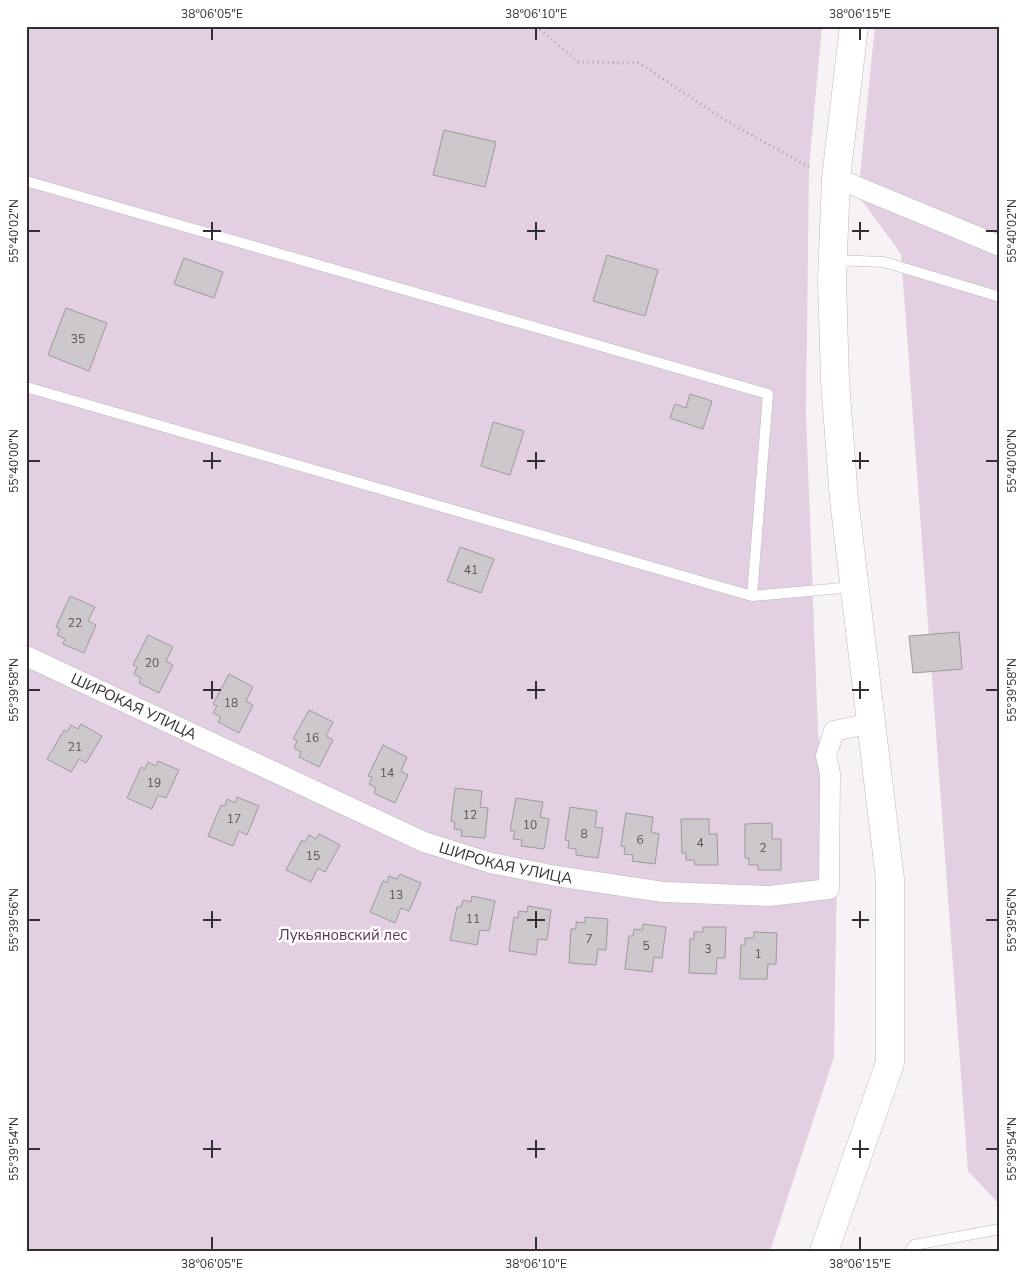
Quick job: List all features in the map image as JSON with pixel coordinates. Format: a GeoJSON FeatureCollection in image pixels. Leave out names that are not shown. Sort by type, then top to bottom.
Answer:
{"type":"FeatureCollection","features":[{"type":"Feature","properties":{"kind":"main road"},"geometry":{"type":"LineString","coordinates":[[824,1251],[890,1063],[890,879],[844,499],[835,381],[832,280],[836,178],[854,26]]}},
{"type":"Feature","properties":{"kind":"street"},"geometry":{"type":"LineString","coordinates":[[836,178],[1000,246]]}},
{"type":"Feature","properties":{"kind":"street","name":"ШИРОКАЯ УЛИЦА"},"geometry":{"type":"LineString","coordinates":[[26,656],[424,842],[491,863],[556,876],[663,892],[769,896],[829,889],[830,773],[826,756],[834,731],[871,723]]}},
{"type":"Feature","properties":{"kind":"lane"},"geometry":{"type":"LineString","coordinates":[[26,181],[768,394],[752,596]]}},
{"type":"Feature","properties":{"kind":"lane"},"geometry":{"type":"LineString","coordinates":[[833,260],[884,262],[1000,297]]}},
{"type":"Feature","properties":{"kind":"lane"},"geometry":{"type":"LineString","coordinates":[[26,387],[752,596],[854,586]]}},
{"type":"Feature","properties":{"kind":"lane"},"geometry":{"type":"LineString","coordinates":[[910,1251],[914,1245],[1000,1229]]}},
{"type":"Feature","properties":{"kind":"path"},"geometry":{"type":"LineString","coordinates":[[536,26],[578,62],[639,63],[728,122],[809,167]]}},
{"type":"Feature","properties":{"kind":"green space","name":"Лукьяновский лес"},"geometry":{"type":"Polygon","coordinates":[[[26,26],[822,26],[809,167],[806,414],[818,732],[837,864],[834,1057],[770,1251],[26,1251],[26,26]]]}},
{"type":"Feature","properties":{"kind":"green space"},"geometry":{"type":"Polygon","coordinates":[[[875,26],[1000,26],[1000,1205],[968,1171],[901,254],[858,195],[875,26]]]}},
{"type":"Feature","properties":{"kind":"building"},"geometry":{"type":"Polygon","coordinates":[[[444,130],[496,142],[485,187],[433,175],[444,130]]]}},
{"type":"Feature","properties":{"kind":"building"},"geometry":{"type":"Polygon","coordinates":[[[607,255],[658,270],[645,316],[593,301],[607,255]]]}},
{"type":"Feature","properties":{"kind":"building"},"geometry":{"type":"Polygon","coordinates":[[[184,258],[223,272],[214,298],[174,284],[184,258]]]}},
{"type":"Feature","properties":{"kind":"building"},"geometry":{"type":"Polygon","coordinates":[[[66,308],[107,323],[89,371],[48,355],[66,308]]]}},
{"type":"Feature","properties":{"kind":"building"},"geometry":{"type":"Polygon","coordinates":[[[690,394],[712,401],[703,429],[670,418],[675,404],[686,408],[690,394]]]}},
{"type":"Feature","properties":{"kind":"building"},"geometry":{"type":"Polygon","coordinates":[[[493,422],[524,431],[510,475],[481,466],[493,422]]]}},
{"type":"Feature","properties":{"kind":"building"},"geometry":{"type":"Polygon","coordinates":[[[460,547],[494,559],[481,593],[447,581],[460,547]]]}},
{"type":"Feature","properties":{"kind":"building"},"geometry":{"type":"Polygon","coordinates":[[[70,596],[95,607],[88,621],[96,625],[84,653],[63,644],[65,639],[57,635],[60,629],[56,627],[70,596]]]}},
{"type":"Feature","properties":{"kind":"building"},"geometry":{"type":"Polygon","coordinates":[[[959,632],[962,669],[913,673],[909,636],[959,632]]]}},
{"type":"Feature","properties":{"kind":"building"},"geometry":{"type":"Polygon","coordinates":[[[148,635],[173,647],[166,661],[173,665],[159,693],[139,683],[141,678],[134,674],[137,667],[133,665],[148,635]]]}},
{"type":"Feature","properties":{"kind":"building"},"geometry":{"type":"Polygon","coordinates":[[[229,674],[253,687],[246,701],[253,705],[239,733],[218,722],[221,717],[213,713],[217,706],[213,704],[229,674]]]}},
{"type":"Feature","properties":{"kind":"building"},"geometry":{"type":"Polygon","coordinates":[[[309,710],[333,722],[326,736],[333,740],[319,767],[299,757],[301,752],[294,748],[297,741],[293,739],[309,710]]]}},
{"type":"Feature","properties":{"kind":"building"},"geometry":{"type":"Polygon","coordinates":[[[81,724],[102,736],[86,763],[79,759],[71,772],[47,759],[64,730],[67,732],[71,725],[78,729],[81,724]]]}},
{"type":"Feature","properties":{"kind":"building"},"geometry":{"type":"Polygon","coordinates":[[[383,745],[407,757],[401,771],[408,775],[395,803],[374,793],[376,788],[369,784],[372,777],[368,776],[383,745]]]}},
{"type":"Feature","properties":{"kind":"building"},"geometry":{"type":"Polygon","coordinates":[[[158,761],[179,770],[166,798],[158,795],[152,809],[127,798],[141,767],[145,769],[148,762],[156,766],[158,761]]]}},
{"type":"Feature","properties":{"kind":"building"},"geometry":{"type":"Polygon","coordinates":[[[455,788],[482,791],[480,807],[488,808],[485,838],[461,836],[462,830],[454,829],[455,822],[451,821],[455,788]]]}},
{"type":"Feature","properties":{"kind":"building"},"geometry":{"type":"Polygon","coordinates":[[[237,797],[259,806],[247,835],[239,831],[233,846],[208,836],[221,805],[225,806],[227,799],[235,803],[237,797]]]}},
{"type":"Feature","properties":{"kind":"building"},"geometry":{"type":"Polygon","coordinates":[[[516,798],[543,802],[540,817],[549,819],[544,849],[521,846],[522,840],[513,839],[515,831],[510,831],[516,798]]]}},
{"type":"Feature","properties":{"kind":"building"},"geometry":{"type":"Polygon","coordinates":[[[570,807],[597,811],[595,827],[603,828],[598,858],[576,855],[576,849],[568,848],[569,841],[565,840],[570,807]]]}},
{"type":"Feature","properties":{"kind":"building"},"geometry":{"type":"Polygon","coordinates":[[[626,813],[653,817],[651,832],[659,834],[655,864],[632,861],[633,855],[624,854],[625,847],[621,846],[626,813]]]}},
{"type":"Feature","properties":{"kind":"building"},"geometry":{"type":"Polygon","coordinates":[[[681,819],[709,819],[709,834],[717,834],[718,865],[695,865],[694,860],[686,860],[686,853],[682,853],[681,819]]]}},
{"type":"Feature","properties":{"kind":"building"},"geometry":{"type":"Polygon","coordinates":[[[772,823],[772,839],[781,839],[781,870],[758,870],[758,865],[749,865],[749,858],[745,858],[745,824],[772,823]]]}},
{"type":"Feature","properties":{"kind":"building"},"geometry":{"type":"Polygon","coordinates":[[[319,834],[340,845],[325,872],[318,868],[311,882],[286,870],[302,840],[305,842],[309,835],[316,839],[319,834]]]}},
{"type":"Feature","properties":{"kind":"building"},"geometry":{"type":"Polygon","coordinates":[[[400,874],[421,883],[409,911],[401,908],[395,923],[370,912],[383,881],[387,883],[389,876],[397,879],[400,874]]]}},
{"type":"Feature","properties":{"kind":"building"},"geometry":{"type":"Polygon","coordinates":[[[472,896],[495,901],[489,931],[480,930],[477,945],[450,940],[457,907],[461,907],[463,900],[471,902],[472,896]]]}},
{"type":"Feature","properties":{"kind":"building"},"geometry":{"type":"Polygon","coordinates":[[[528,906],[551,910],[547,940],[538,939],[536,955],[509,951],[514,917],[518,918],[519,911],[527,912],[528,906]]]}},
{"type":"Feature","properties":{"kind":"building"},"geometry":{"type":"Polygon","coordinates":[[[585,917],[608,919],[606,950],[598,949],[596,965],[569,963],[571,929],[576,929],[576,922],[585,923],[585,917]]]}},
{"type":"Feature","properties":{"kind":"building"},"geometry":{"type":"Polygon","coordinates":[[[643,924],[666,927],[662,958],[654,957],[652,972],[625,969],[629,936],[633,936],[634,929],[642,930],[643,924]]]}},
{"type":"Feature","properties":{"kind":"building"},"geometry":{"type":"Polygon","coordinates":[[[703,927],[726,927],[725,958],[717,958],[716,974],[689,973],[690,939],[694,939],[694,932],[703,932],[703,927]]]}},
{"type":"Feature","properties":{"kind":"building"},"geometry":{"type":"Polygon","coordinates":[[[754,932],[777,933],[776,964],[768,964],[767,979],[740,979],[741,945],[745,945],[745,938],[754,938],[754,932]]]}}]}
